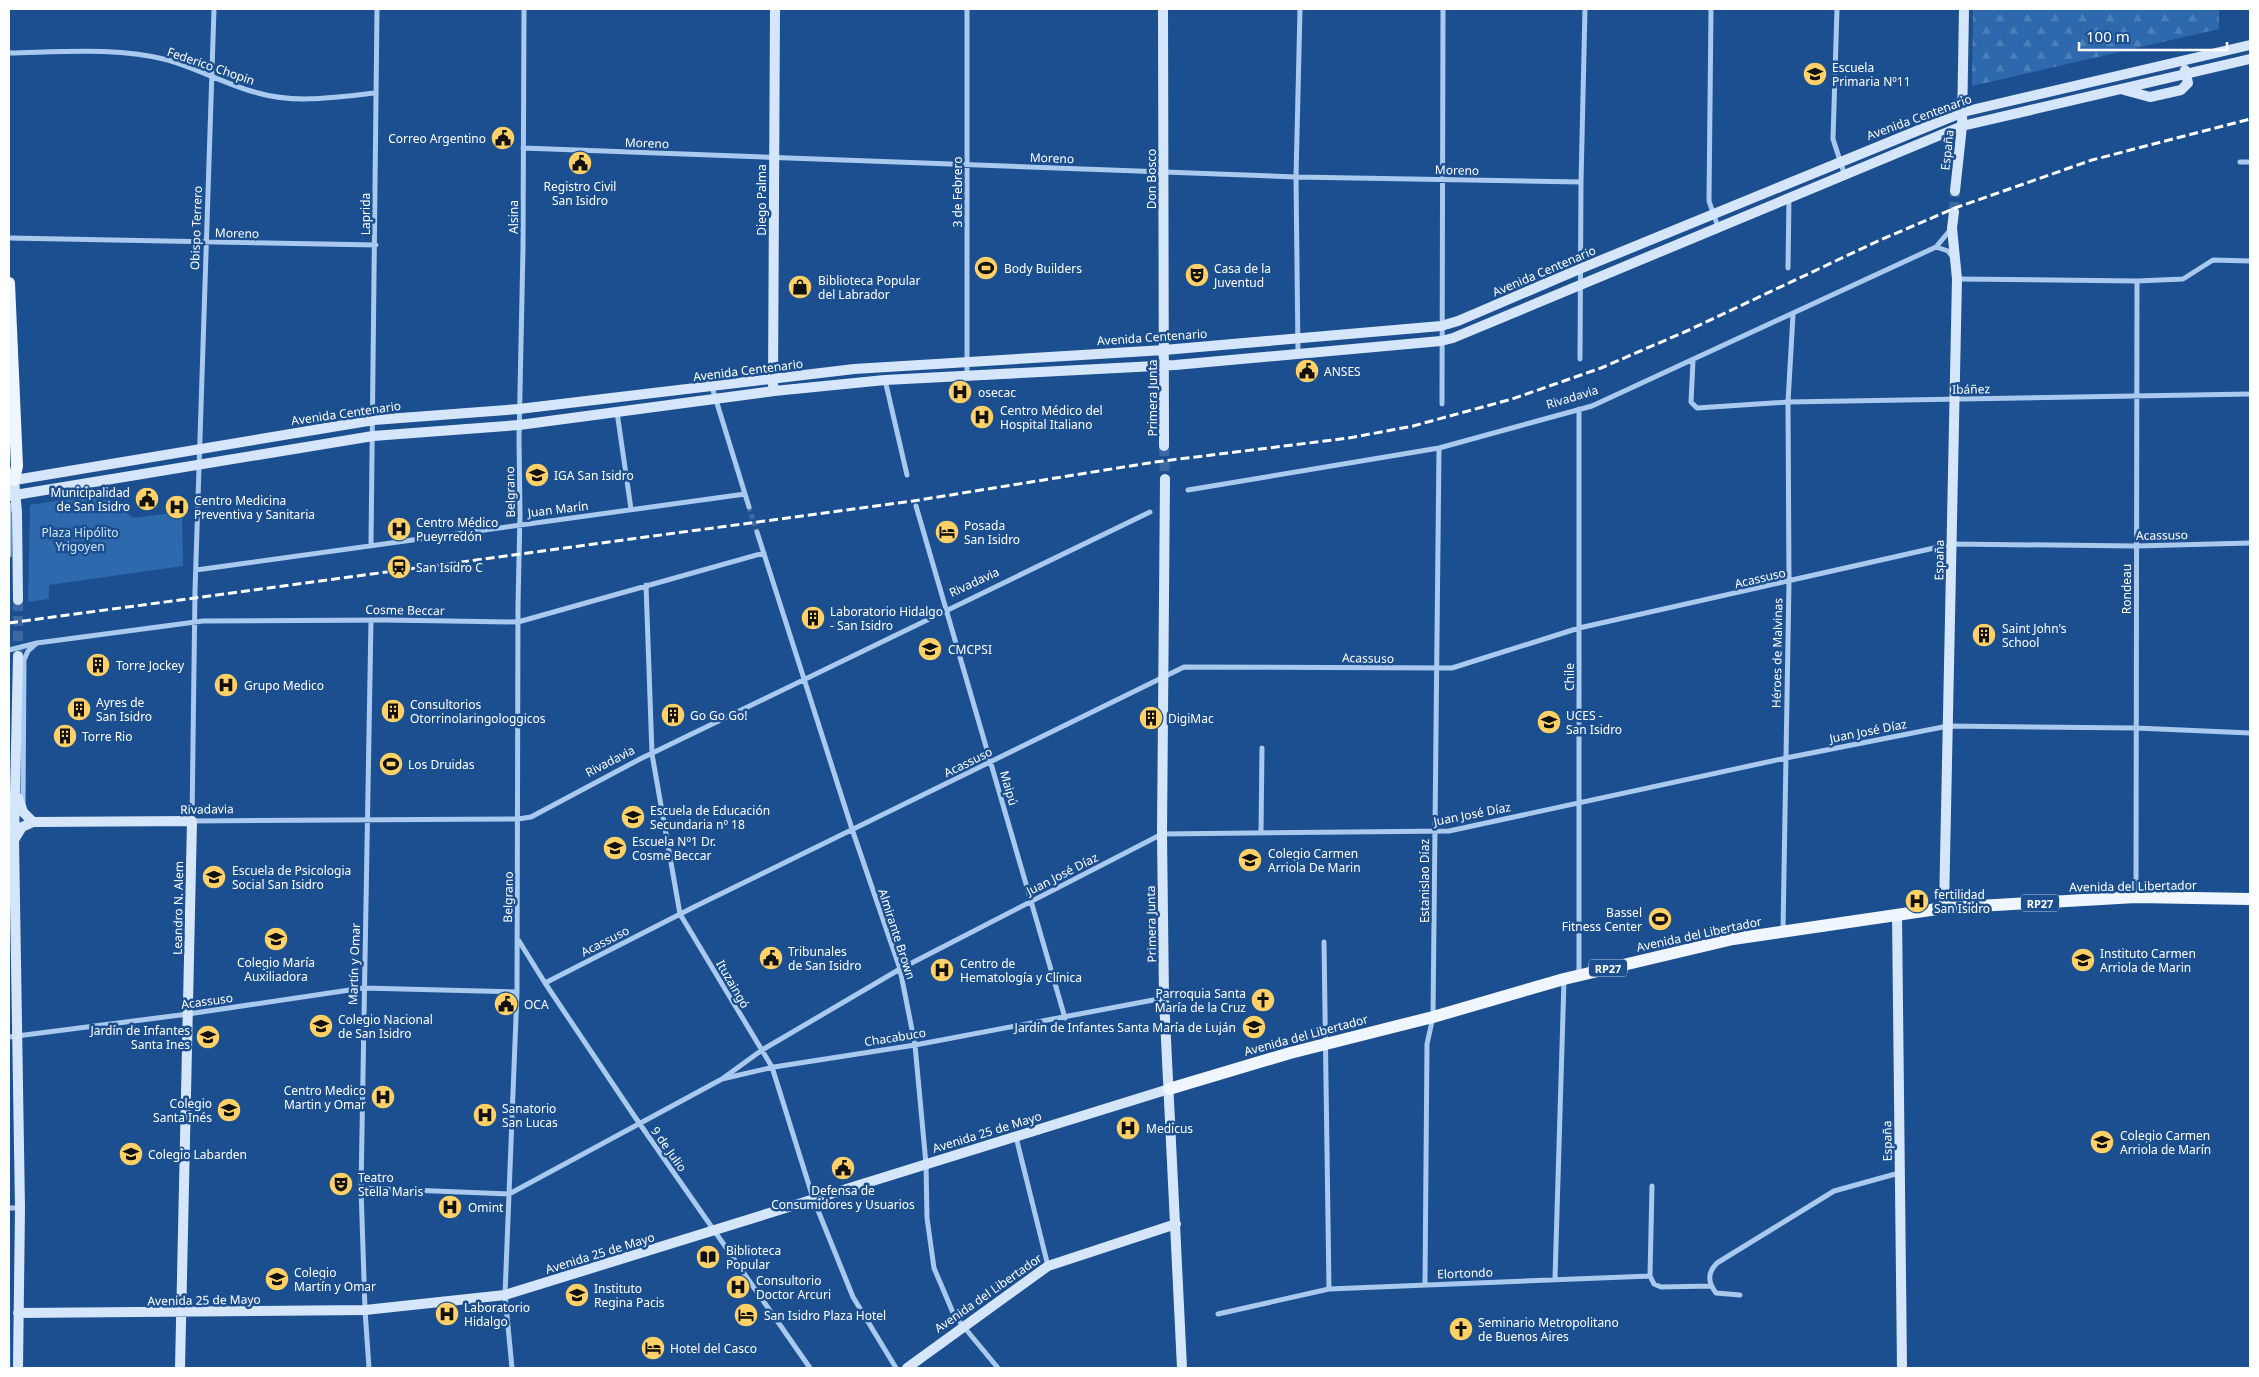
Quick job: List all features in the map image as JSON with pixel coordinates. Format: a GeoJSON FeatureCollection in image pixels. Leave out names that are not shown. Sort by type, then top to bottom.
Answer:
{"type":"FeatureCollection","features":[{"type":"Feature","properties":{"kind":"main road","name":"Diego Palma"},"geometry":{"type":"LineString","coordinates":[[774,391],[775,9]]}},
{"type":"Feature","properties":{"kind":"main road","name":"Don Bosco"},"geometry":{"type":"LineString","coordinates":[[1163,9],[1164,350]]}},
{"type":"Feature","properties":{"kind":"main road","name":"España"},"geometry":{"type":"LineString","coordinates":[[1955,191],[1962,126],[1964,9]]}},
{"type":"Feature","properties":{"kind":"main road","name":"Avenida Centenario"},"geometry":{"type":"LineString","coordinates":[[11,478],[374,420],[519,409],[712,388],[854,368],[1164,350],[1441,326],[1458,321],[1962,112],[2250,44]]}},
{"type":"Feature","properties":{"kind":"main road"},"geometry":{"type":"LineString","coordinates":[[2183,60],[2186,75],[2250,59]]}},
{"type":"Feature","properties":{"kind":"main road","name":"Avenida Centenario"},"geometry":{"type":"LineString","coordinates":[[12,496],[374,436],[519,424],[774,391],[885,380],[1164,365],[1441,341],[1454,338],[1962,126],[2123,89],[2150,97],[2181,90],[2188,83],[2186,75]]}},
{"type":"Feature","properties":{"kind":"main road","name":"España"},"geometry":{"type":"LineString","coordinates":[[1944,908],[1957,279],[1952,228],[1954,212]]}},
{"type":"Feature","properties":{"kind":"main road"},"geometry":{"type":"LineString","coordinates":[[9,283],[17,466],[11,478],[18,600]]}},
{"type":"Feature","properties":{"kind":"main road","name":"Primera Junta"},"geometry":{"type":"LineString","coordinates":[[1164,350],[1164,446]]}},
{"type":"Feature","properties":{"kind":"main road","name":"Primera Junta"},"geometry":{"type":"LineString","coordinates":[[1164,479],[1162,834],[1164,998],[1182,1368]]}},
{"type":"Feature","properties":{"kind":"main road"},"geometry":{"type":"LineString","coordinates":[[18,656],[16,790],[12,837],[14,1036],[20,1208],[18,1368]]}},
{"type":"Feature","properties":{"kind":"main road"},"geometry":{"type":"LineString","coordinates":[[12,837],[22,827],[33,822],[23,812],[16,790]]}},
{"type":"Feature","properties":{"kind":"main road","name":"Rivadavia"},"geometry":{"type":"LineString","coordinates":[[33,822],[192,821]]}},
{"type":"Feature","properties":{"kind":"main road","name":"Leandro N. Alem"},"geometry":{"type":"LineString","coordinates":[[180,1368],[192,821]]}},
{"type":"Feature","properties":{"kind":"main road","name":"Avenida del Libertador"},"geometry":{"type":"LineString","coordinates":[[1169,1089],[1324,1044],[1433,1017],[1579,975],[1733,939],[1944,908],[2136,897],[2250,899]]}},
{"type":"Feature","properties":{"kind":"main road","name":"España"},"geometry":{"type":"LineString","coordinates":[[1897,914],[1902,1368]]}},
{"type":"Feature","properties":{"kind":"main road","name":"Avenida 25 de Mayo"},"geometry":{"type":"LineString","coordinates":[[18,1313],[365,1310],[505,1295],[1169,1089]]}},
{"type":"Feature","properties":{"kind":"main road","name":"Avenida del Libertador"},"geometry":{"type":"LineString","coordinates":[[907,1368],[1048,1266],[1176,1224]]}},
{"type":"Feature","properties":{"kind":"street","name":"Obispo Terrero"},"geometry":{"type":"LineString","coordinates":[[200,448],[203,389],[205,242],[214,9]]}},
{"type":"Feature","properties":{"kind":"street","name":"Laprida"},"geometry":{"type":"LineString","coordinates":[[374,420],[377,9]]}},
{"type":"Feature","properties":{"kind":"street","name":"Alsina"},"geometry":{"type":"LineString","coordinates":[[519,424],[524,9]]}},
{"type":"Feature","properties":{"kind":"street","name":"3 de Febrero"},"geometry":{"type":"LineString","coordinates":[[966,376],[967,9]]}},
{"type":"Feature","properties":{"kind":"street"},"geometry":{"type":"LineString","coordinates":[[1298,352],[1296,177],[1300,9]]}},
{"type":"Feature","properties":{"kind":"street"},"geometry":{"type":"LineString","coordinates":[[1442,404],[1443,9]]}},
{"type":"Feature","properties":{"kind":"street"},"geometry":{"type":"LineString","coordinates":[[1580,359],[1581,182],[1586,9]]}},
{"type":"Feature","properties":{"kind":"street"},"geometry":{"type":"LineString","coordinates":[[1711,9],[1709,201],[1712,215],[1718,228]]}},
{"type":"Feature","properties":{"kind":"street"},"geometry":{"type":"LineString","coordinates":[[1837,9],[1833,140],[1845,176]]}},
{"type":"Feature","properties":{"kind":"street","name":"Federico Chopin"},"geometry":{"type":"LineString","coordinates":[[9,53],[120,53],[168,60],[257,93],[278,98],[327,98],[375,93]]}},
{"type":"Feature","properties":{"kind":"street","name":"Moreno"},"geometry":{"type":"LineString","coordinates":[[523,148],[1164,173],[1581,182]]}},
{"type":"Feature","properties":{"kind":"street"},"geometry":{"type":"LineString","coordinates":[[2240,162],[2250,162]]}},
{"type":"Feature","properties":{"kind":"street"},"geometry":{"type":"LineString","coordinates":[[1788,268],[1789,198]]}},
{"type":"Feature","properties":{"kind":"street","name":"Rivadavia"},"geometry":{"type":"LineString","coordinates":[[1188,490],[1439,448],[1592,406],[1793,315],[1936,247],[1952,228]]}},
{"type":"Feature","properties":{"kind":"street","name":"Moreno"},"geometry":{"type":"LineString","coordinates":[[9,238],[376,245]]}},
{"type":"Feature","properties":{"kind":"street"},"geometry":{"type":"LineString","coordinates":[[1936,247],[1948,251],[1954,257]]}},
{"type":"Feature","properties":{"kind":"street"},"geometry":{"type":"LineString","coordinates":[[1957,279],[2137,281],[2183,279],[2213,260],[2250,261]]}},
{"type":"Feature","properties":{"kind":"street","name":"Rondeau"},"geometry":{"type":"LineString","coordinates":[[2136,897],[2137,281]]}},
{"type":"Feature","properties":{"kind":"street","name":"Héroes de Malvinas"},"geometry":{"type":"LineString","coordinates":[[1783,931],[1789,582],[1788,402],[1793,315]]}},
{"type":"Feature","properties":{"kind":"street","name":"Ibáñez"},"geometry":{"type":"LineString","coordinates":[[1693,361],[1693,406],[1697,408],[1788,402],[2250,394]]}},
{"type":"Feature","properties":{"kind":"street"},"geometry":{"type":"LineString","coordinates":[[885,380],[907,475]]}},
{"type":"Feature","properties":{"kind":"street"},"geometry":{"type":"LineString","coordinates":[[712,388],[749,508]]}},
{"type":"Feature","properties":{"kind":"street","name":"Chile"},"geometry":{"type":"LineString","coordinates":[[1579,409],[1579,975]]}},
{"type":"Feature","properties":{"kind":"street"},"geometry":{"type":"LineString","coordinates":[[617,412],[631,509]]}},
{"type":"Feature","properties":{"kind":"street"},"geometry":{"type":"LineString","coordinates":[[371,544],[374,420]]}},
{"type":"Feature","properties":{"kind":"street","name":"Belgrano"},"geometry":{"type":"LineString","coordinates":[[512,1368],[505,1295],[518,938],[519,424]]}},
{"type":"Feature","properties":{"kind":"street","name":"Leandro N. Alem"},"geometry":{"type":"LineString","coordinates":[[192,821],[200,448]]}},
{"type":"Feature","properties":{"kind":"street","name":"Estanislao Díaz"},"geometry":{"type":"LineString","coordinates":[[1425,1284],[1428,1044],[1433,1017],[1439,448]]}},
{"type":"Feature","properties":{"kind":"street","name":"Juan Marín"},"geometry":{"type":"LineString","coordinates":[[196,570],[371,544],[745,494]]}},
{"type":"Feature","properties":{"kind":"street"},"geometry":{"type":"LineString","coordinates":[[9,555],[9,512],[12,496]]}},
{"type":"Feature","properties":{"kind":"street","name":"Maipú"},"geometry":{"type":"LineString","coordinates":[[916,506],[1065,1018]]}},
{"type":"Feature","properties":{"kind":"street","name":"Rivadavia"},"geometry":{"type":"LineString","coordinates":[[192,821],[518,819],[531,817],[652,754],[946,609],[1150,512]]}},
{"type":"Feature","properties":{"kind":"street","name":"Almirante Brown"},"geometry":{"type":"LineString","coordinates":[[757,532],[852,829],[900,969],[915,1045],[926,1164],[927,1218],[934,1268],[954,1315],[998,1368]]}},
{"type":"Feature","properties":{"kind":"street","name":"Acassuso"},"geometry":{"type":"LineString","coordinates":[[545,983],[680,914],[1184,667],[1452,668],[1579,628],[1952,544],[2136,546],[2250,543]]}},
{"type":"Feature","properties":{"kind":"street","name":"Cosme Beccar"},"geometry":{"type":"LineString","coordinates":[[9,650],[37,643],[195,621],[371,620],[518,622],[764,553]]}},
{"type":"Feature","properties":{"kind":"street","name":"Ituzaingó"},"geometry":{"type":"LineString","coordinates":[[646,585],[652,754],[680,914],[772,1067],[813,1198],[853,1297],[896,1368]]}},
{"type":"Feature","properties":{"kind":"street","name":"Martín y Omar"},"geometry":{"type":"LineString","coordinates":[[370,1368],[365,1310],[361,1188],[363,988],[369,819],[371,620]]}},
{"type":"Feature","properties":{"kind":"street"},"geometry":{"type":"LineString","coordinates":[[23,812],[24,660],[28,650],[37,643]]}},
{"type":"Feature","properties":{"kind":"street","name":"Juan José Díaz"},"geometry":{"type":"LineString","coordinates":[[722,1079],[762,1050],[900,969],[1162,834],[1449,831],[1786,758],[1948,726],[2136,728],[2250,733]]}},
{"type":"Feature","properties":{"kind":"street"},"geometry":{"type":"LineString","coordinates":[[1261,833],[1262,748]]}},
{"type":"Feature","properties":{"kind":"street","name":"9 de Julio"},"geometry":{"type":"LineString","coordinates":[[518,938],[545,983],[640,1124],[810,1368]]}},
{"type":"Feature","properties":{"kind":"street"},"geometry":{"type":"LineString","coordinates":[[1324,942],[1329,1289]]}},
{"type":"Feature","properties":{"kind":"street"},"geometry":{"type":"LineString","coordinates":[[1556,1279],[1564,979]]}},
{"type":"Feature","properties":{"kind":"street","name":"Acassuso"},"geometry":{"type":"LineString","coordinates":[[14,1036],[188,1014],[363,988],[517,992]]}},
{"type":"Feature","properties":{"kind":"street","name":"Chacabuco"},"geometry":{"type":"LineString","coordinates":[[509,1194],[722,1079],[772,1067],[915,1045],[1164,998]]}},
{"type":"Feature","properties":{"kind":"street"},"geometry":{"type":"LineString","coordinates":[[1016,1136],[1048,1266]]}},
{"type":"Feature","properties":{"kind":"street"},"geometry":{"type":"LineString","coordinates":[[1740,1295],[1716,1293],[1711,1286],[1710,1270],[1717,1263],[1834,1191],[1900,1172]]}},
{"type":"Feature","properties":{"kind":"street"},"geometry":{"type":"LineString","coordinates":[[1652,1186],[1650,1276],[1654,1284],[1661,1287],[1711,1286]]}},
{"type":"Feature","properties":{"kind":"street"},"geometry":{"type":"LineString","coordinates":[[361,1188],[509,1194]]}},
{"type":"Feature","properties":{"kind":"street"},"geometry":{"type":"LineString","coordinates":[[9,1208],[20,1208]]}},
{"type":"Feature","properties":{"kind":"street","name":"Elortondo"},"geometry":{"type":"LineString","coordinates":[[1218,1314],[1329,1289],[1650,1276]]}},
{"type":"Feature","properties":{"kind":"green space"},"geometry":{"type":"Polygon","coordinates":[[[1973,9],[2219,9],[2219,29],[1972,86],[1973,9]]]}},
{"type":"Feature","properties":{"kind":"green space","name":"Plaza Hipólito Yrigoyen"},"geometry":{"type":"Polygon","coordinates":[[[111,492],[113,504],[134,518],[165,514],[182,508],[183,566],[49,585],[49,599],[28,602],[30,505],[111,492]]]}},
{"type":"Feature","properties":{"kind":"green space"},"geometry":{"type":"Polygon","coordinates":[[[9,1220],[11,1368],[9,1368],[9,1220]]]}},
{"type":"Feature","properties":{"kind":"tunnel"},"geometry":{"type":"LineString","coordinates":[[1954,212],[1955,191]]}},
{"type":"Feature","properties":{"kind":"tunnel"},"geometry":{"type":"LineString","coordinates":[[1164,446],[1165,479]]}},
{"type":"Feature","properties":{"kind":"tunnel"},"geometry":{"type":"LineString","coordinates":[[749,507],[757,532]]}},
{"type":"Feature","properties":{"kind":"tunnel"},"geometry":{"type":"LineString","coordinates":[[18,600],[18,656]]}},
{"type":"Feature","properties":{"kind":"railway"},"geometry":{"type":"LineString","coordinates":[[9,623],[913,501],[1155,462],[1349,438],[1413,426],[1512,399],[1601,368],[1689,330],[1878,241],[1955,208],[2092,160],[2250,119]]}},
{"type":"Feature","properties":{"kind":"place","name":"Escuela Primaria Nº11"},"geometry":{"type":"Point","coordinates":[1815,74]}},
{"type":"Feature","properties":{"kind":"place","name":"Correo Argentino"},"geometry":{"type":"Point","coordinates":[503,138]}},
{"type":"Feature","properties":{"kind":"place","name":"Registro Civil San Isidro"},"geometry":{"type":"Point","coordinates":[580,163]}},
{"type":"Feature","properties":{"kind":"place","name":"Body Builders"},"geometry":{"type":"Point","coordinates":[986,268]}},
{"type":"Feature","properties":{"kind":"place","name":"Casa de la Juventud"},"geometry":{"type":"Point","coordinates":[1197,275]}},
{"type":"Feature","properties":{"kind":"place","name":"Biblioteca Popular del Labrador"},"geometry":{"type":"Point","coordinates":[800,287]}},
{"type":"Feature","properties":{"kind":"place","name":"ANSES"},"geometry":{"type":"Point","coordinates":[1307,371]}},
{"type":"Feature","properties":{"kind":"place","name":"osecac"},"geometry":{"type":"Point","coordinates":[960,392]}},
{"type":"Feature","properties":{"kind":"place","name":"Centro Médico del Hospital Italiano"},"geometry":{"type":"Point","coordinates":[982,417]}},
{"type":"Feature","properties":{"kind":"place","name":"IGA San Isidro"},"geometry":{"type":"Point","coordinates":[537,475]}},
{"type":"Feature","properties":{"kind":"place","name":"Municipalidad de San Isidro"},"geometry":{"type":"Point","coordinates":[147,499]}},
{"type":"Feature","properties":{"kind":"place","name":"Centro Medicina Preventiva y Sanitaria"},"geometry":{"type":"Point","coordinates":[177,507]}},
{"type":"Feature","properties":{"kind":"place","name":"Centro Médico Pueyrredón"},"geometry":{"type":"Point","coordinates":[399,529]}},
{"type":"Feature","properties":{"kind":"place","name":"Posada San Isidro"},"geometry":{"type":"Point","coordinates":[947,532]}},
{"type":"Feature","properties":{"kind":"place","name":"San Isidro C"},"geometry":{"type":"Point","coordinates":[399,567]}},
{"type":"Feature","properties":{"kind":"place","name":"Laboratorio Hidalgo - San Isidro"},"geometry":{"type":"Point","coordinates":[813,618]}},
{"type":"Feature","properties":{"kind":"place","name":"Saint John's School"},"geometry":{"type":"Point","coordinates":[1984,635]}},
{"type":"Feature","properties":{"kind":"place","name":"CMCPSI"},"geometry":{"type":"Point","coordinates":[930,649]}},
{"type":"Feature","properties":{"kind":"place","name":"Torre Jockey"},"geometry":{"type":"Point","coordinates":[98,665]}},
{"type":"Feature","properties":{"kind":"place","name":"Grupo Medico"},"geometry":{"type":"Point","coordinates":[226,685]}},
{"type":"Feature","properties":{"kind":"place","name":"Ayres de San Isidro"},"geometry":{"type":"Point","coordinates":[79,709]}},
{"type":"Feature","properties":{"kind":"place","name":"Consultorios Otorrinolaringologgicos"},"geometry":{"type":"Point","coordinates":[393,711]}},
{"type":"Feature","properties":{"kind":"place","name":"Go Go Go!"},"geometry":{"type":"Point","coordinates":[673,715]}},
{"type":"Feature","properties":{"kind":"place","name":"DigiMac"},"geometry":{"type":"Point","coordinates":[1151,718]}},
{"type":"Feature","properties":{"kind":"place","name":"UCES - San Isidro"},"geometry":{"type":"Point","coordinates":[1549,722]}},
{"type":"Feature","properties":{"kind":"place","name":"Torre Rio"},"geometry":{"type":"Point","coordinates":[65,736]}},
{"type":"Feature","properties":{"kind":"place","name":"Los Druidas"},"geometry":{"type":"Point","coordinates":[391,764]}},
{"type":"Feature","properties":{"kind":"place","name":"Escuela de Educación Secundaria nº 18"},"geometry":{"type":"Point","coordinates":[633,817]}},
{"type":"Feature","properties":{"kind":"place","name":"Escuela Nº1 Dr. Cosme Beccar"},"geometry":{"type":"Point","coordinates":[615,848]}},
{"type":"Feature","properties":{"kind":"place","name":"Colegio Carmen Arriola De Marin"},"geometry":{"type":"Point","coordinates":[1250,860]}},
{"type":"Feature","properties":{"kind":"place","name":"Escuela de Psicologia Social San Isidro"},"geometry":{"type":"Point","coordinates":[214,877]}},
{"type":"Feature","properties":{"kind":"place","name":"fertilidad San Isidro"},"geometry":{"type":"Point","coordinates":[1917,901]}},
{"type":"Feature","properties":{"kind":"place","name":"Bassel Fitness Center"},"geometry":{"type":"Point","coordinates":[1660,919]}},
{"type":"Feature","properties":{"kind":"place","name":"Colegio María Auxiliadora"},"geometry":{"type":"Point","coordinates":[276,939]}},
{"type":"Feature","properties":{"kind":"place","name":"Tribunales de San Isidro"},"geometry":{"type":"Point","coordinates":[771,958]}},
{"type":"Feature","properties":{"kind":"place","name":"Instituto Carmen Arriola de Marin"},"geometry":{"type":"Point","coordinates":[2083,960]}},
{"type":"Feature","properties":{"kind":"place","name":"Centro de Hematología y Clínica"},"geometry":{"type":"Point","coordinates":[942,970]}},
{"type":"Feature","properties":{"kind":"place","name":"Parroquia Santa María de la Cruz"},"geometry":{"type":"Point","coordinates":[1263,1000]}},
{"type":"Feature","properties":{"kind":"place","name":"OCA"},"geometry":{"type":"Point","coordinates":[506,1004]}},
{"type":"Feature","properties":{"kind":"place","name":"Colegio Nacional de San Isidro"},"geometry":{"type":"Point","coordinates":[321,1026]}},
{"type":"Feature","properties":{"kind":"place","name":"Jardín de Infantes Santa María de Luján"},"geometry":{"type":"Point","coordinates":[1254,1027]}},
{"type":"Feature","properties":{"kind":"place","name":"Jardín de Infantes Santa Ines"},"geometry":{"type":"Point","coordinates":[208,1037]}},
{"type":"Feature","properties":{"kind":"place","name":"Centro Medico Martin y Omar"},"geometry":{"type":"Point","coordinates":[383,1097]}},
{"type":"Feature","properties":{"kind":"place","name":"Colegio Santa Inés"},"geometry":{"type":"Point","coordinates":[229,1110]}},
{"type":"Feature","properties":{"kind":"place","name":"Sanatorio San Lucas"},"geometry":{"type":"Point","coordinates":[485,1115]}},
{"type":"Feature","properties":{"kind":"place","name":"Medicus"},"geometry":{"type":"Point","coordinates":[1128,1128]}},
{"type":"Feature","properties":{"kind":"place","name":"Colegio Carmen Arriola de Marín"},"geometry":{"type":"Point","coordinates":[2102,1142]}},
{"type":"Feature","properties":{"kind":"place","name":"Colegio Labarden"},"geometry":{"type":"Point","coordinates":[131,1154]}},
{"type":"Feature","properties":{"kind":"place","name":"Defensa de Consumidores y Usuarios"},"geometry":{"type":"Point","coordinates":[843,1168]}},
{"type":"Feature","properties":{"kind":"place","name":"Teatro Stella Maris"},"geometry":{"type":"Point","coordinates":[341,1184]}},
{"type":"Feature","properties":{"kind":"place","name":"Omint"},"geometry":{"type":"Point","coordinates":[450,1207]}},
{"type":"Feature","properties":{"kind":"place","name":"Biblioteca Popular"},"geometry":{"type":"Point","coordinates":[708,1257]}},
{"type":"Feature","properties":{"kind":"place","name":"Colegio Martín y Omar"},"geometry":{"type":"Point","coordinates":[277,1279]}},
{"type":"Feature","properties":{"kind":"place","name":"Consultorio Doctor Arcuri"},"geometry":{"type":"Point","coordinates":[738,1287]}},
{"type":"Feature","properties":{"kind":"place","name":"Instituto Regina Pacis"},"geometry":{"type":"Point","coordinates":[577,1295]}},
{"type":"Feature","properties":{"kind":"place","name":"Laboratorio Hidalgo"},"geometry":{"type":"Point","coordinates":[447,1314]}},
{"type":"Feature","properties":{"kind":"place","name":"San Isidro Plaza Hotel"},"geometry":{"type":"Point","coordinates":[746,1315]}},
{"type":"Feature","properties":{"kind":"place","name":"Seminario Metropolitano de Buenos Aires"},"geometry":{"type":"Point","coordinates":[1461,1329]}},
{"type":"Feature","properties":{"kind":"place","name":"Hotel del Casco"},"geometry":{"type":"Point","coordinates":[653,1348]}}]}
